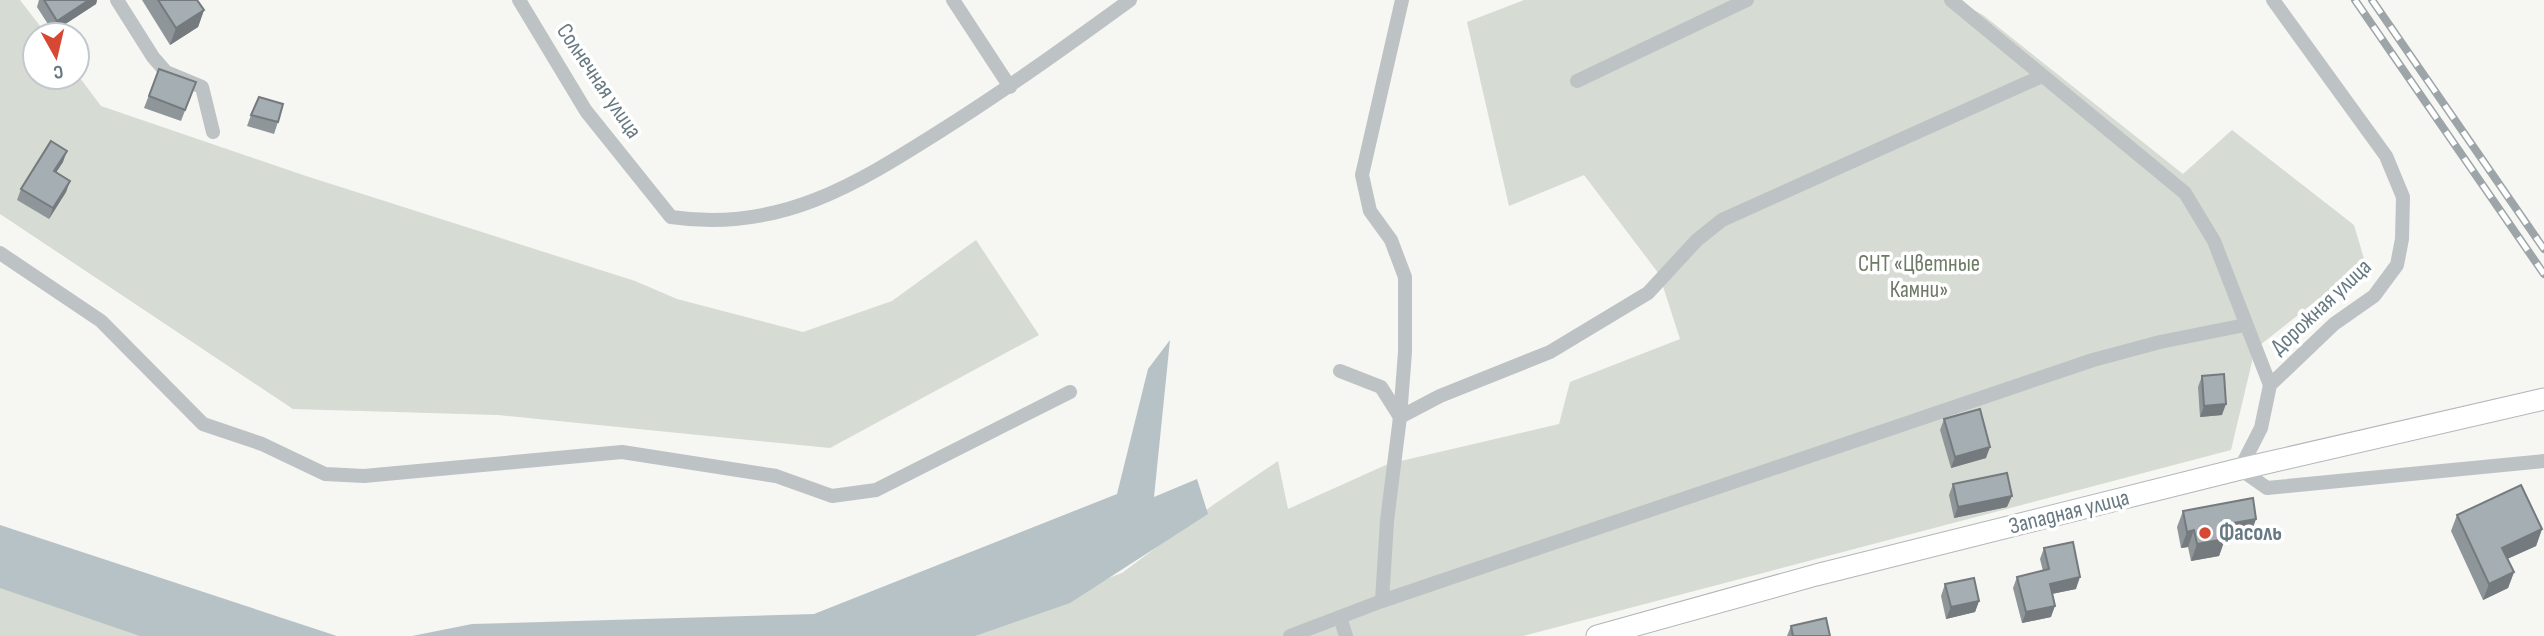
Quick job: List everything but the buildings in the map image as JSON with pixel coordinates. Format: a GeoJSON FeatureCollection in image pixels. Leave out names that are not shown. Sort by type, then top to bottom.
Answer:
{"type":"FeatureCollection","features":[{"type":"Feature","properties":{"kind":"main road","name":"Западная улица"},"geometry":{"type":"LineString","coordinates":[[1597,636],[1816,575],[2240,469],[2544,399]]}},
{"type":"Feature","properties":{"kind":"street"},"geometry":{"type":"LineString","coordinates":[[117,0],[153,57],[166,72],[202,87],[213,131]]}},
{"type":"Feature","properties":{"kind":"street","name":"Солнечная улица"},"geometry":{"type":"LineString","coordinates":[[519,0],[586,111],[671,217],[708,222],[798,206],[848,187],[1010,87]]}},
{"type":"Feature","properties":{"kind":"street"},"geometry":{"type":"LineString","coordinates":[[953,0],[1010,87],[1130,0]]}},
{"type":"Feature","properties":{"kind":"street"},"geometry":{"type":"LineString","coordinates":[[1382,601],[1387,521],[1405,352],[1405,276],[1391,240],[1370,211],[1362,175],[1402,0]]}},
{"type":"Feature","properties":{"kind":"street"},"geometry":{"type":"LineString","coordinates":[[1577,81],[1747,0]]}},
{"type":"Feature","properties":{"kind":"street"},"geometry":{"type":"LineString","coordinates":[[1951,0],[2185,193],[2214,241],[2270,385]]}},
{"type":"Feature","properties":{"kind":"street","name":"Дорожная улица"},"geometry":{"type":"LineString","coordinates":[[2240,469],[2261,428],[2270,385],[2334,324],[2374,296],[2388,279],[2397,265],[2403,217],[2403,197],[2386,156],[2273,0]]}},
{"type":"Feature","properties":{"kind":"street"},"geometry":{"type":"LineString","coordinates":[[1400,417],[1440,396],[1550,352],[1648,293],[1697,240],[1722,220],[2042,76]]}},
{"type":"Feature","properties":{"kind":"street"},"geometry":{"type":"LineString","coordinates":[[0,253],[101,321],[203,424],[262,444],[325,474],[364,476],[622,452],[654,454],[776,476],[832,496],[876,490],[1070,392]]}},
{"type":"Feature","properties":{"kind":"street"},"geometry":{"type":"LineString","coordinates":[[1290,636],[1382,601],[2093,360],[2160,342],[2245,325]]}},
{"type":"Feature","properties":{"kind":"street"},"geometry":{"type":"LineString","coordinates":[[1340,372],[1381,387],[1400,417]]}},
{"type":"Feature","properties":{"kind":"street"},"geometry":{"type":"LineString","coordinates":[[2240,469],[2267,488],[2544,461]]}},
{"type":"Feature","properties":{"kind":"street"},"geometry":{"type":"LineString","coordinates":[[1340,617],[1346,636]]}},
{"type":"Feature","properties":{"kind":"green space"},"geometry":{"type":"Polygon","coordinates":[[[0,0],[20,0],[36,21],[21,21],[21,91],[90,91],[101,106],[306,176],[635,281],[677,299],[803,332],[892,301],[976,240],[1039,335],[830,448],[498,415],[293,409],[0,214],[0,0]]]}},
{"type":"Feature","properties":{"kind":"green space","name":"СНТ «Цветные Камни»"},"geometry":{"type":"Polygon","coordinates":[[[1524,0],[1955,0],[1983,15],[2183,174],[2232,130],[2354,225],[2365,262],[2255,349],[2231,450],[1523,636],[956,636],[1122,573],[1213,505],[1278,461],[1288,509],[1388,464],[1559,424],[1570,382],[1680,339],[1659,274],[1584,175],[1509,206],[1467,22],[1524,0]]]}},
{"type":"Feature","properties":{"kind":"green space"},"geometry":{"type":"Polygon","coordinates":[[[0,580],[210,636],[0,636],[0,580]]]}},
{"type":"Feature","properties":{"kind":"shaded area"},"geometry":{"type":"Polygon","coordinates":[[[1170,340],[1154,497],[1197,479],[1208,514],[1070,603],[975,636],[412,636],[472,624],[814,614],[1117,494],[1148,369],[1170,340]]]}},
{"type":"Feature","properties":{"kind":"shaded area"},"geometry":{"type":"Polygon","coordinates":[[[0,525],[337,636],[140,636],[0,588],[0,525]]]}},
{"type":"Feature","properties":{"kind":"railway"},"geometry":{"type":"LineString","coordinates":[[2355,0],[2544,274]]}},
{"type":"Feature","properties":{"kind":"railway"},"geometry":{"type":"LineString","coordinates":[[2372,0],[2544,249]]}},
{"type":"Feature","properties":{"kind":"place","name":"Фасоль"},"geometry":{"type":"Point","coordinates":[2205,533]}}]}
